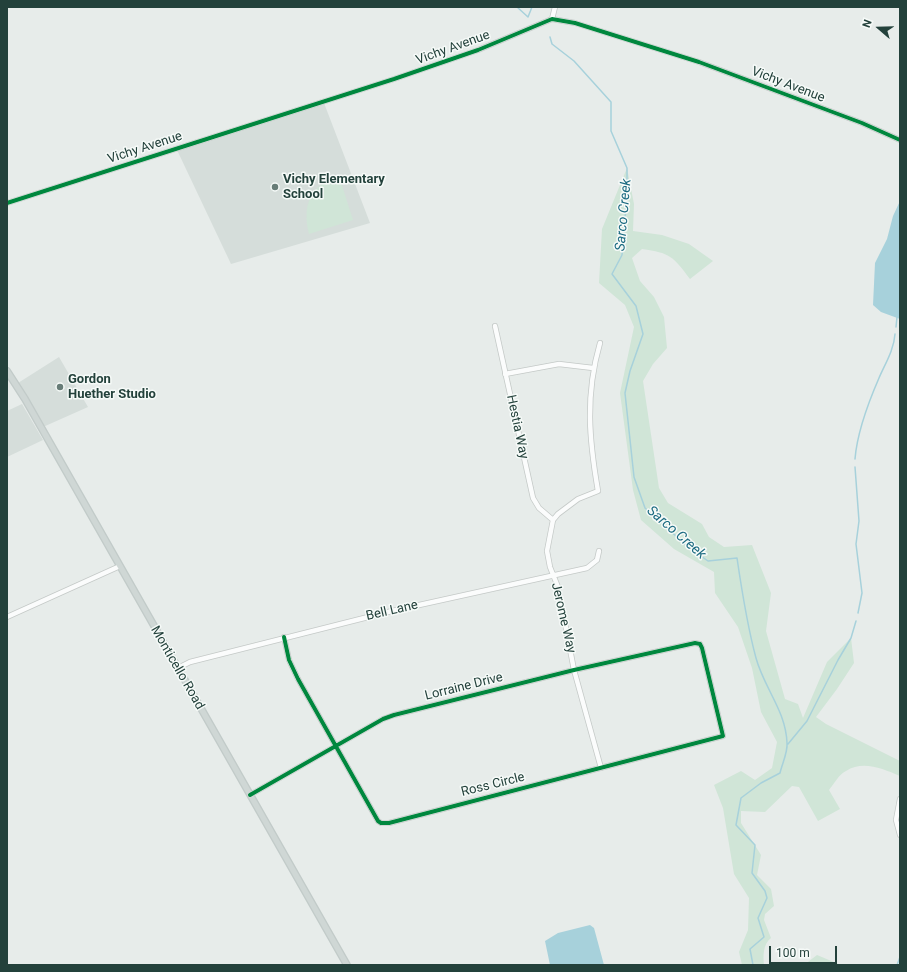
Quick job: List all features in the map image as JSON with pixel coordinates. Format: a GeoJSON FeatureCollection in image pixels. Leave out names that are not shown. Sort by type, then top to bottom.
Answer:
{"type":"FeatureCollection","features":[{"type":"Feature","properties":{"kind":"main road","name":"Monticello Road"},"geometry":{"type":"LineString","coordinates":[[7,371],[25,399],[347,965]]}},
{"type":"Feature","properties":{"kind":"street"},"geometry":{"type":"LineString","coordinates":[[552,19],[555,7]]}},
{"type":"Feature","properties":{"kind":"street","name":"Vichy Avenue"},"geometry":{"type":"LineString","coordinates":[[7,203],[394,79],[478,50],[552,19],[575,23],[699,62],[862,123],[900,140]]}},
{"type":"Feature","properties":{"kind":"street","name":"Hestia Way"},"geometry":{"type":"LineString","coordinates":[[495,326],[533,498],[538,508],[553,520]]}},
{"type":"Feature","properties":{"kind":"street"},"geometry":{"type":"LineString","coordinates":[[553,520],[564,508],[578,499],[598,492],[589,428],[593,368],[600,343]]}},
{"type":"Feature","properties":{"kind":"street"},"geometry":{"type":"LineString","coordinates":[[505,374],[559,364],[593,368]]}},
{"type":"Feature","properties":{"kind":"street","name":"Jerome Way"},"geometry":{"type":"LineString","coordinates":[[553,520],[547,551],[553,575],[558,587],[574,670],[600,768]]}},
{"type":"Feature","properties":{"kind":"street","name":"Bell Lane"},"geometry":{"type":"LineString","coordinates":[[178,668],[190,662],[284,637],[593,565],[597,560],[599,551]]}},
{"type":"Feature","properties":{"kind":"street"},"geometry":{"type":"LineString","coordinates":[[7,617],[120,566]]}},
{"type":"Feature","properties":{"kind":"street","name":"Ross Circle"},"geometry":{"type":"LineString","coordinates":[[284,637],[292,669],[378,821],[385,823],[723,736],[700,644]]}},
{"type":"Feature","properties":{"kind":"street","name":"Lorraine Drive"},"geometry":{"type":"LineString","coordinates":[[250,795],[383,719],[405,712],[574,670],[700,644]]}},
{"type":"Feature","properties":{"kind":"street"},"geometry":{"type":"LineString","coordinates":[[900,799],[896,820],[900,835]]}},
{"type":"Feature","properties":{"kind":"shaded area","name":"Vichy Elementary School"},"geometry":{"type":"Polygon","coordinates":[[[324,103],[370,223],[231,264],[177,150],[324,103]]]}},
{"type":"Feature","properties":{"kind":"shaded area"},"geometry":{"type":"Polygon","coordinates":[[[59,357],[88,407],[43,427],[18,383],[59,357]]]}},
{"type":"Feature","properties":{"kind":"shaded area"},"geometry":{"type":"Polygon","coordinates":[[[22,404],[43,440],[7,457],[7,411],[22,404]]]}},
{"type":"Feature","properties":{"kind":"green space"},"geometry":{"type":"Polygon","coordinates":[[[627,168],[634,204],[633,231],[662,235],[689,244],[713,261],[690,279],[675,260],[665,254],[642,249],[632,258],[640,281],[654,297],[664,317],[667,348],[653,364],[643,381],[659,488],[668,503],[702,524],[709,537],[724,547],[752,545],[771,593],[766,631],[785,699],[798,704],[803,718],[827,662],[851,638],[854,663],[816,717],[826,724],[900,761],[900,776],[880,768],[866,766],[859,766],[843,772],[829,790],[840,809],[818,821],[799,787],[792,786],[765,812],[741,811],[741,823],[761,855],[757,875],[771,889],[774,906],[765,914],[764,920],[771,938],[766,943],[764,965],[742,965],[739,952],[748,930],[749,898],[734,874],[723,808],[714,785],[741,771],[755,780],[772,768],[777,742],[761,712],[752,668],[738,627],[715,593],[714,572],[674,549],[641,520],[633,490],[620,393],[634,327],[625,305],[599,283],[602,229],[627,168]]]}},
{"type":"Feature","properties":{"kind":"green space"},"geometry":{"type":"Polygon","coordinates":[[[339,176],[353,220],[309,234],[307,214],[310,198],[321,185],[339,176]]]}},
{"type":"Feature","properties":{"kind":"green space"},"geometry":{"type":"Polygon","coordinates":[[[817,955],[841,965],[804,965],[817,955]]]}},
{"type":"Feature","properties":{"kind":"water"},"geometry":{"type":"Polygon","coordinates":[[[900,201],[900,319],[881,312],[873,305],[875,263],[887,239],[893,216],[900,201]]]}},
{"type":"Feature","properties":{"kind":"water"},"geometry":{"type":"Polygon","coordinates":[[[590,925],[594,928],[604,965],[550,965],[545,941],[558,933],[590,925]]]}},
{"type":"Feature","properties":{"kind":"waterway","name":"Sarco Creek"},"geometry":{"type":"LineString","coordinates":[[517,7],[528,17],[532,7]]}},
{"type":"Feature","properties":{"kind":"waterway","name":"Sarco Creek"},"geometry":{"type":"LineString","coordinates":[[550,37],[552,44],[574,61],[611,102],[611,131],[627,168],[627,195],[622,255],[612,274],[636,306],[643,334],[630,371],[625,393],[634,477],[645,508],[688,547],[708,561],[737,558],[747,621],[756,658],[779,710],[786,731],[787,750],[780,773],[761,783],[741,798],[736,825],[755,845],[752,873],[765,891],[767,898],[758,918],[764,937],[750,949],[753,965]]}},
{"type":"Feature","properties":{"kind":"waterway"},"geometry":{"type":"LineString","coordinates":[[896,327],[897,317]]}},
{"type":"Feature","properties":{"kind":"waterway"},"geometry":{"type":"LineString","coordinates":[[855,459],[858,439],[864,418],[875,387],[891,351],[895,334]]}},
{"type":"Feature","properties":{"kind":"waterway"},"geometry":{"type":"LineString","coordinates":[[855,467],[859,521],[856,544],[862,593],[858,613]]}},
{"type":"Feature","properties":{"kind":"waterway"},"geometry":{"type":"LineString","coordinates":[[788,744],[807,721],[851,638],[856,621]]}},
{"type":"Feature","properties":{"kind":"waterway"},"geometry":{"type":"LineString","coordinates":[[897,965],[900,957]]}},
{"type":"Feature","properties":{"kind":"cycle path"},"geometry":{"type":"LineString","coordinates":[[7,203],[394,79],[478,50],[552,19],[575,23],[699,62],[862,123],[900,140]]}},
{"type":"Feature","properties":{"kind":"cycle path"},"geometry":{"type":"LineString","coordinates":[[250,795],[383,719],[394,715],[574,670],[695,643],[700,644],[702,648],[723,736],[389,823],[381,823],[378,821],[298,679],[289,660],[284,637]]}},
{"type":"Feature","properties":{"kind":"place","name":"Vichy Elementary School"},"geometry":{"type":"Point","coordinates":[275,187]}},
{"type":"Feature","properties":{"kind":"place","name":"Gordon Huether Studio"},"geometry":{"type":"Point","coordinates":[60,387]}}]}
